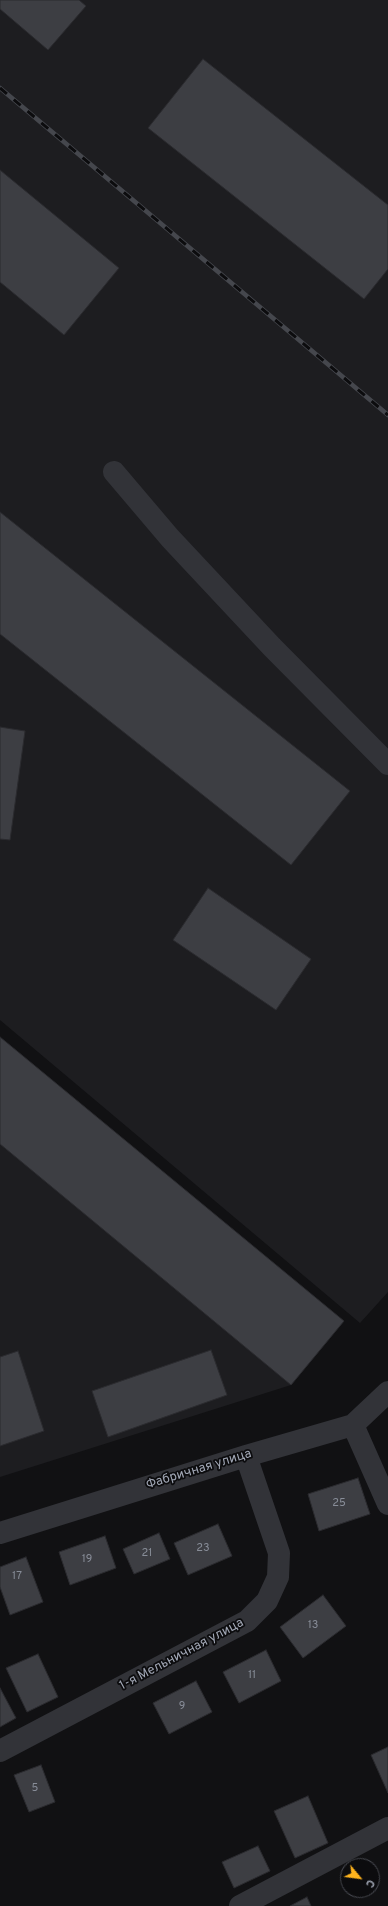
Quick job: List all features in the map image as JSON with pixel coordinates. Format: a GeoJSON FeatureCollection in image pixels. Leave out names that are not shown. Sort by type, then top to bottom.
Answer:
{"type":"FeatureCollection","features":[{"type":"Feature","properties":{"kind":"street"},"geometry":{"type":"LineString","coordinates":[[114,472],[170,538],[272,648],[388,764]]}},
{"type":"Feature","properties":{"kind":"street","name":"Фабричная улица"},"geometry":{"type":"LineString","coordinates":[[0,1533],[246,1456],[353,1425],[388,1392]]}},
{"type":"Feature","properties":{"kind":"street"},"geometry":{"type":"LineString","coordinates":[[353,1425],[388,1504]]}},
{"type":"Feature","properties":{"kind":"street","name":"1-я Мельничная улица"},"geometry":{"type":"LineString","coordinates":[[0,1751],[247,1621],[268,1601],[278,1577],[279,1554],[246,1456]]}},
{"type":"Feature","properties":{"kind":"street"},"geometry":{"type":"LineString","coordinates":[[240,1906],[388,1828]]}},
{"type":"Feature","properties":{"kind":"shaded area"},"geometry":{"type":"Polygon","coordinates":[[[0,0],[388,0],[388,1292],[360,1323],[0,1020],[0,0]]]}},
{"type":"Feature","properties":{"kind":"shaded area"},"geometry":{"type":"Polygon","coordinates":[[[0,1037],[344,1321],[291,1385],[0,1477],[0,1037]]]}},
{"type":"Feature","properties":{"kind":"building"},"geometry":{"type":"Polygon","coordinates":[[[0,0],[79,0],[86,6],[48,50],[0,9],[0,0]]]}},
{"type":"Feature","properties":{"kind":"building"},"geometry":{"type":"Polygon","coordinates":[[[203,59],[388,205],[388,269],[364,299],[148,128],[203,59]]]}},
{"type":"Feature","properties":{"kind":"building"},"geometry":{"type":"Polygon","coordinates":[[[0,170],[119,268],[64,335],[0,282],[0,170]]]}},
{"type":"Feature","properties":{"kind":"building"},"geometry":{"type":"Polygon","coordinates":[[[0,512],[350,791],[291,865],[0,634],[0,512]]]}},
{"type":"Feature","properties":{"kind":"building"},"geometry":{"type":"Polygon","coordinates":[[[0,727],[25,731],[10,840],[0,839],[0,727]]]}},
{"type":"Feature","properties":{"kind":"building"},"geometry":{"type":"Polygon","coordinates":[[[208,888],[311,959],[276,1010],[173,940],[208,888]]]}},
{"type":"Feature","properties":{"kind":"building"},"geometry":{"type":"Polygon","coordinates":[[[0,1037],[344,1321],[291,1385],[0,1144],[0,1037]]]}},
{"type":"Feature","properties":{"kind":"building"},"geometry":{"type":"Polygon","coordinates":[[[211,1350],[227,1395],[108,1437],[92,1391],[211,1350]]]}},
{"type":"Feature","properties":{"kind":"building"},"geometry":{"type":"Polygon","coordinates":[[[18,1351],[44,1431],[0,1446],[0,1357],[18,1351]]]}},
{"type":"Feature","properties":{"kind":"building"},"geometry":{"type":"Polygon","coordinates":[[[358,1478],[370,1514],[319,1531],[308,1494],[358,1478]]]}},
{"type":"Feature","properties":{"kind":"building"},"geometry":{"type":"Polygon","coordinates":[[[218,1524],[232,1556],[188,1575],[174,1543],[218,1524]]]}},
{"type":"Feature","properties":{"kind":"building"},"geometry":{"type":"Polygon","coordinates":[[[159,1533],[170,1559],[134,1574],[123,1549],[159,1533]]]}},
{"type":"Feature","properties":{"kind":"building"},"geometry":{"type":"Polygon","coordinates":[[[105,1536],[116,1568],[70,1585],[59,1552],[105,1536]]]}},
{"type":"Feature","properties":{"kind":"building"},"geometry":{"type":"Polygon","coordinates":[[[26,1557],[43,1602],[10,1615],[0,1587],[0,1567],[26,1557]]]}},
{"type":"Feature","properties":{"kind":"building"},"geometry":{"type":"Polygon","coordinates":[[[323,1595],[346,1626],[303,1658],[280,1627],[323,1595]]]}},
{"type":"Feature","properties":{"kind":"building"},"geometry":{"type":"Polygon","coordinates":[[[266,1650],[281,1681],[239,1703],[223,1672],[266,1650]]]}},
{"type":"Feature","properties":{"kind":"building"},"geometry":{"type":"Polygon","coordinates":[[[38,1654],[58,1697],[27,1712],[6,1668],[38,1654]]]}},
{"type":"Feature","properties":{"kind":"building"},"geometry":{"type":"Polygon","coordinates":[[[196,1681],[212,1712],[169,1734],[153,1703],[196,1681]]]}},
{"type":"Feature","properties":{"kind":"building"},"geometry":{"type":"Polygon","coordinates":[[[0,1688],[16,1718],[0,1727],[0,1688]]]}},
{"type":"Feature","properties":{"kind":"building"},"geometry":{"type":"Polygon","coordinates":[[[388,1747],[388,1793],[371,1755],[388,1747]]]}},
{"type":"Feature","properties":{"kind":"building"},"geometry":{"type":"Polygon","coordinates":[[[41,1765],[55,1802],[29,1812],[14,1775],[41,1765]]]}},
{"type":"Feature","properties":{"kind":"building"},"geometry":{"type":"Polygon","coordinates":[[[308,1796],[328,1843],[295,1858],[274,1811],[308,1796]]]}},
{"type":"Feature","properties":{"kind":"building"},"geometry":{"type":"Polygon","coordinates":[[[258,1846],[270,1871],[234,1888],[222,1862],[258,1846]]]}},
{"type":"Feature","properties":{"kind":"building"},"geometry":{"type":"Polygon","coordinates":[[[307,1897],[311,1906],[290,1906],[307,1897]]]}},
{"type":"Feature","properties":{"kind":"railway"},"geometry":{"type":"LineString","coordinates":[[0,88],[388,415]]}}]}
